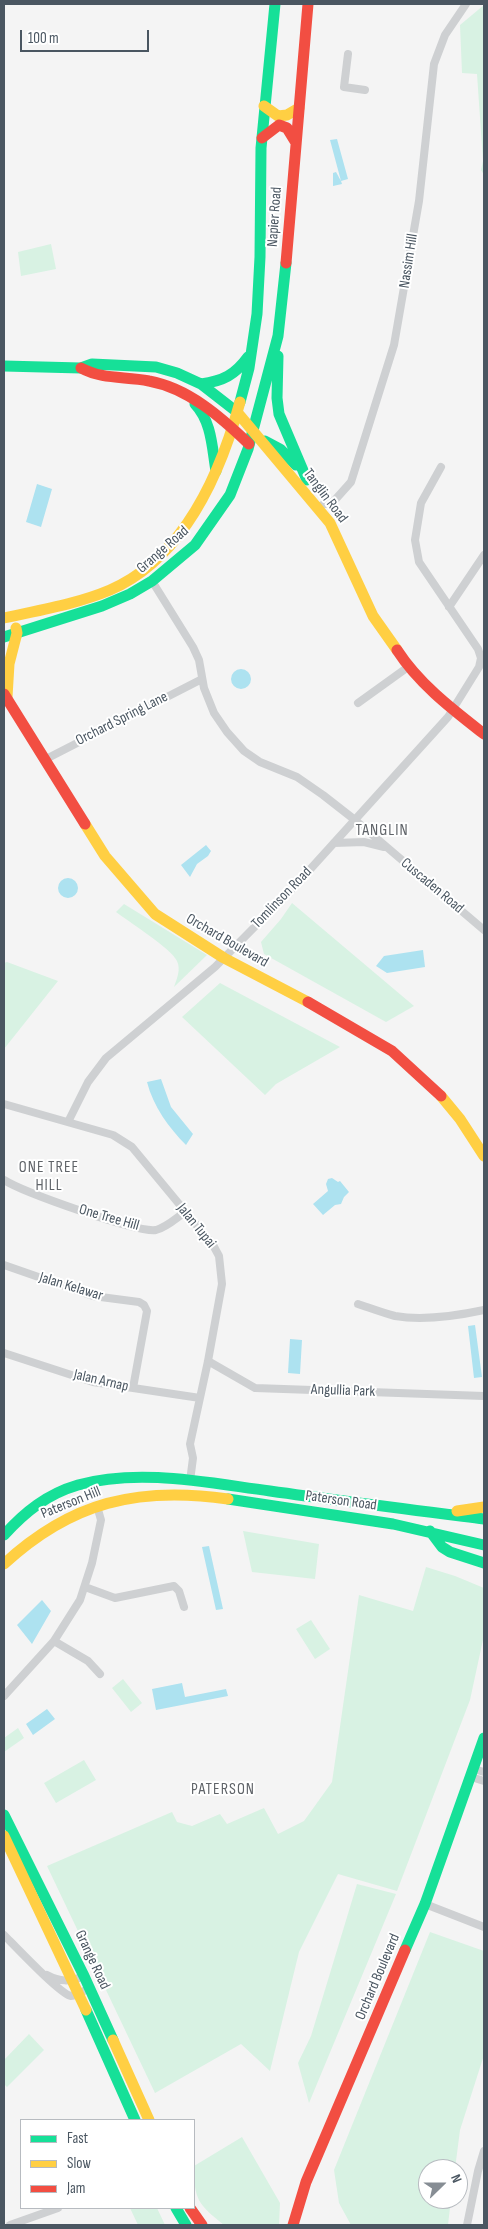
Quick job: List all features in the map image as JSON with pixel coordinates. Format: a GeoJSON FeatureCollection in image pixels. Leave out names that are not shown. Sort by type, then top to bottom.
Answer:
{"type":"FeatureCollection","features":[{"type":"Feature","properties":{"kind":"main road","name":"Napier Road"},"geometry":{"type":"LineString","coordinates":[[239,414],[252,352],[259,286],[262,138],[275,4]]}},
{"type":"Feature","properties":{"kind":"main road","name":"Napier Road"},"geometry":{"type":"LineString","coordinates":[[258,435],[278,336],[284,286],[308,4]]}},
{"type":"Feature","properties":{"kind":"main road"},"geometry":{"type":"LineString","coordinates":[[264,106],[278,116],[287,115],[299,108]]}},
{"type":"Feature","properties":{"kind":"main road"},"geometry":{"type":"LineString","coordinates":[[262,138],[279,125],[287,128],[295,141]]}},
{"type":"Feature","properties":{"kind":"main road"},"geometry":{"type":"LineString","coordinates":[[278,336],[277,398],[279,414],[307,480]]}},
{"type":"Feature","properties":{"kind":"main road"},"geometry":{"type":"LineString","coordinates":[[201,384],[229,378],[239,370],[252,352]]}},
{"type":"Feature","properties":{"kind":"main road","name":"Tanglin Road"},"geometry":{"type":"LineString","coordinates":[[4,366],[81,368],[92,364],[156,367],[177,373],[201,384],[239,414],[330,523],[373,616],[408,667],[453,710],[484,734]]}},
{"type":"Feature","properties":{"kind":"main road","name":"Tanglin Road"},"geometry":{"type":"LineString","coordinates":[[81,368],[92,375],[150,381],[181,393],[233,428],[249,444]]}},
{"type":"Feature","properties":{"kind":"main road"},"geometry":{"type":"LineString","coordinates":[[181,393],[198,407],[207,424],[216,471]]}},
{"type":"Feature","properties":{"kind":"main road","name":"Grange Road"},"geometry":{"type":"LineString","coordinates":[[8,617],[100,594],[143,572],[160,556],[193,514],[216,471],[239,414]]}},
{"type":"Feature","properties":{"kind":"main road"},"geometry":{"type":"LineString","coordinates":[[258,435],[287,454],[307,480],[330,523]]}},
{"type":"Feature","properties":{"kind":"main road","name":"Grange Road"},"geometry":{"type":"LineString","coordinates":[[4,637],[102,606],[152,581],[195,545],[212,523],[230,495],[249,444],[258,435]]}},
{"type":"Feature","properties":{"kind":"main road","name":"Orchard Boulevard"},"geometry":{"type":"LineString","coordinates":[[8,617],[17,633],[9,664],[5,695],[105,856],[136,894],[155,914],[224,958],[336,1017],[392,1051],[439,1093],[460,1119],[484,1156]]}},
{"type":"Feature","properties":{"kind":"main road","name":"Paterson Hill"},"geometry":{"type":"LineString","coordinates":[[4,1534],[28,1510],[44,1499],[70,1488],[128,1478],[150,1477],[190,1481]]}},
{"type":"Feature","properties":{"kind":"main road","name":"Paterson Road"},"geometry":{"type":"LineString","coordinates":[[190,1481],[484,1519]]}},
{"type":"Feature","properties":{"kind":"main road","name":"Paterson Hill"},"geometry":{"type":"LineString","coordinates":[[4,1564],[40,1532],[56,1522],[97,1506],[152,1496],[191,1496]]}},
{"type":"Feature","properties":{"kind":"main road","name":"Paterson Road"},"geometry":{"type":"LineString","coordinates":[[191,1496],[345,1516],[430,1531],[471,1543],[484,1544]]}},
{"type":"Feature","properties":{"kind":"main road"},"geometry":{"type":"LineString","coordinates":[[438,1514],[484,1506]]}},
{"type":"Feature","properties":{"kind":"main road"},"geometry":{"type":"LineString","coordinates":[[430,1531],[442,1547],[450,1552],[484,1563]]}},
{"type":"Feature","properties":{"kind":"main road","name":"Orchard Boulevard"},"geometry":{"type":"LineString","coordinates":[[293,2225],[306,2182],[426,1904],[476,1773],[484,1738]]}},
{"type":"Feature","properties":{"kind":"main road","name":"Grange Road"},"geometry":{"type":"LineString","coordinates":[[4,1815],[84,1976],[84,1991],[135,2119]]}},
{"type":"Feature","properties":{"kind":"main road","name":"Grange Road"},"geometry":{"type":"LineString","coordinates":[[4,1836],[72,1981],[84,1991],[148,2119]]}},
{"type":"Feature","properties":{"kind":"main road"},"geometry":{"type":"LineString","coordinates":[[177,2209],[186,2225]]}},
{"type":"Feature","properties":{"kind":"main road"},"geometry":{"type":"LineString","coordinates":[[191,2209],[202,2225]]}},
{"type":"Feature","properties":{"kind":"street","name":"Nassim Hill"},"geometry":{"type":"LineString","coordinates":[[322,505],[334,501],[351,482],[394,345],[419,201],[434,64],[444,35],[466,4]]}},
{"type":"Feature","properties":{"kind":"street"},"geometry":{"type":"LineString","coordinates":[[348,54],[344,87],[365,90]]}},
{"type":"Feature","properties":{"kind":"street"},"geometry":{"type":"LineString","coordinates":[[441,467],[421,503],[415,540],[419,562],[449,607],[484,555]]}},
{"type":"Feature","properties":{"kind":"street","name":"Cuscaden Road"},"geometry":{"type":"LineString","coordinates":[[152,581],[193,647],[199,660],[202,680],[214,713],[227,732],[244,751],[260,762],[297,777],[355,820],[484,930]]}},
{"type":"Feature","properties":{"kind":"street","name":"Tomlinson Road"},"geometry":{"type":"LineString","coordinates":[[68,1122],[88,1082],[106,1058],[224,958],[295,886],[453,710],[478,668],[481,658],[478,649],[449,607]]}},
{"type":"Feature","properties":{"kind":"street"},"geometry":{"type":"LineString","coordinates":[[358,703],[408,667]]}},
{"type":"Feature","properties":{"kind":"street","name":"Orchard Spring Lane"},"geometry":{"type":"LineString","coordinates":[[44,760],[202,680]]}},
{"type":"Feature","properties":{"kind":"street"},"geometry":{"type":"LineString","coordinates":[[334,842],[364,842],[386,848]]}},
{"type":"Feature","properties":{"kind":"street","name":"Jalan Tupai"},"geometry":{"type":"LineString","coordinates":[[4,1104],[113,1135],[132,1147],[213,1245],[219,1256],[222,1284],[190,1444],[193,1458],[190,1481]]}},
{"type":"Feature","properties":{"kind":"street","name":"One Tree Hill"},"geometry":{"type":"LineString","coordinates":[[4,1180],[14,1187],[85,1212],[123,1224],[154,1230],[167,1226],[185,1212]]}},
{"type":"Feature","properties":{"kind":"street","name":"Jalan Kelawar"},"geometry":{"type":"LineString","coordinates":[[4,1265],[93,1296],[139,1302],[144,1305],[146,1311],[133,1388]]}},
{"type":"Feature","properties":{"kind":"street"},"geometry":{"type":"LineString","coordinates":[[358,1304],[395,1316],[418,1318],[466,1314],[484,1310]]}},
{"type":"Feature","properties":{"kind":"street","name":"Jalan Arnap"},"geometry":{"type":"LineString","coordinates":[[4,1353],[93,1382],[200,1398]]}},
{"type":"Feature","properties":{"kind":"street","name":"Angullia Park"},"geometry":{"type":"LineString","coordinates":[[208,1361],[255,1388],[484,1396]]}},
{"type":"Feature","properties":{"kind":"street"},"geometry":{"type":"LineString","coordinates":[[4,1696],[54,1641],[80,1600],[92,1563],[101,1520],[107,1509],[118,1501]]}},
{"type":"Feature","properties":{"kind":"street"},"geometry":{"type":"LineString","coordinates":[[97,1506],[101,1520]]}},
{"type":"Feature","properties":{"kind":"street"},"geometry":{"type":"LineString","coordinates":[[84,1587],[115,1598],[174,1586],[179,1591],[184,1607]]}},
{"type":"Feature","properties":{"kind":"street"},"geometry":{"type":"LineString","coordinates":[[54,1641],[88,1661],[100,1674]]}},
{"type":"Feature","properties":{"kind":"street"},"geometry":{"type":"LineString","coordinates":[[476,1773],[484,1781]]}},
{"type":"Feature","properties":{"kind":"street"},"geometry":{"type":"LineString","coordinates":[[426,1904],[484,1927]]}},
{"type":"Feature","properties":{"kind":"street"},"geometry":{"type":"LineString","coordinates":[[4,1935],[51,1982],[68,1995],[84,1991]]}},
{"type":"Feature","properties":{"kind":"street"},"geometry":{"type":"LineString","coordinates":[[43,1972],[53,1978],[72,1981],[84,1976]]}},
{"type":"Feature","properties":{"kind":"street"},"geometry":{"type":"LineString","coordinates":[[467,2225],[484,2151]]}},
{"type":"Feature","properties":{"kind":"street"},"geometry":{"type":"LineString","coordinates":[[10,2225],[55,2209]]}},
{"type":"Feature","properties":{"kind":"green space"},"geometry":{"type":"Polygon","coordinates":[[[484,5],[484,175],[481,170],[483,161],[477,74],[462,73],[460,25],[484,5]]]}},
{"type":"Feature","properties":{"kind":"green space"},"geometry":{"type":"Polygon","coordinates":[[[51,244],[56,269],[21,276],[18,252],[51,244]]]}},
{"type":"Feature","properties":{"kind":"green space"},"geometry":{"type":"Polygon","coordinates":[[[292,903],[414,1006],[386,1022],[264,954],[261,942],[292,903]]]}},
{"type":"Feature","properties":{"kind":"green space"},"geometry":{"type":"Polygon","coordinates":[[[124,904],[207,955],[174,987],[179,971],[177,961],[167,949],[116,912],[124,904]]]}},
{"type":"Feature","properties":{"kind":"green space"},"geometry":{"type":"Polygon","coordinates":[[[7,962],[58,981],[4,1049],[4,963],[7,962]]]}},
{"type":"Feature","properties":{"kind":"green space"},"geometry":{"type":"Polygon","coordinates":[[[220,983],[340,1047],[276,1084],[265,1095],[182,1017],[220,983]]]}},
{"type":"Feature","properties":{"kind":"green space"},"geometry":{"type":"Polygon","coordinates":[[[243,1531],[319,1544],[315,1579],[252,1572],[243,1531]]]}},
{"type":"Feature","properties":{"kind":"green space"},"geometry":{"type":"Polygon","coordinates":[[[426,1567],[484,1588],[484,1635],[470,1700],[397,1891],[338,1874],[299,1952],[270,2071],[241,2044],[155,2093],[47,1866],[172,1812],[177,1822],[192,1826],[220,1814],[227,1824],[264,1808],[278,1834],[304,1821],[332,1782],[359,1595],[413,1611],[426,1567]]]}},
{"type":"Feature","properties":{"kind":"green space"},"geometry":{"type":"Polygon","coordinates":[[[311,1620],[330,1649],[315,1659],[296,1629],[311,1620]]]}},
{"type":"Feature","properties":{"kind":"green space"},"geometry":{"type":"Polygon","coordinates":[[[123,1679],[142,1703],[131,1712],[112,1688],[123,1679]]]}},
{"type":"Feature","properties":{"kind":"green space"},"geometry":{"type":"Polygon","coordinates":[[[18,1728],[24,1738],[4,1752],[4,1738],[18,1728]]]}},
{"type":"Feature","properties":{"kind":"green space"},"geometry":{"type":"Polygon","coordinates":[[[84,1760],[96,1780],[56,1803],[44,1783],[84,1760]]]}},
{"type":"Feature","properties":{"kind":"green space"},"geometry":{"type":"Polygon","coordinates":[[[357,1884],[396,1894],[309,2103],[298,2063],[311,2036],[357,1884]]]}},
{"type":"Feature","properties":{"kind":"green space"},"geometry":{"type":"Polygon","coordinates":[[[430,1932],[484,1951],[484,2055],[460,2130],[456,2159],[418,2159],[418,2209],[450,2209],[448,2225],[351,2225],[339,2203],[334,2170],[430,1932]]]}},
{"type":"Feature","properties":{"kind":"green space"},"geometry":{"type":"Polygon","coordinates":[[[29,2034],[44,2050],[7,2087],[4,2084],[4,2060],[29,2034]]]}},
{"type":"Feature","properties":{"kind":"green space"},"geometry":{"type":"Polygon","coordinates":[[[242,2137],[280,2203],[279,2225],[224,2225],[208,2212],[199,2200],[195,2187],[195,2165],[242,2137]]]}},
{"type":"Feature","properties":{"kind":"green space"},"geometry":{"type":"Polygon","coordinates":[[[130,2209],[157,2209],[165,2225],[138,2225],[130,2209]]]}},
{"type":"Feature","properties":{"kind":"water"},"geometry":{"type":"Polygon","coordinates":[[[337,139],[348,179],[341,181],[330,140],[337,139]]]}},
{"type":"Feature","properties":{"kind":"water"},"geometry":{"type":"Polygon","coordinates":[[[336,172],[342,184],[333,186],[333,173],[336,172]]]}},
{"type":"Feature","properties":{"kind":"water"},"geometry":{"type":"Polygon","coordinates":[[[37,484],[52,489],[41,527],[26,522],[37,484]]]}},
{"type":"Feature","properties":{"kind":"water"},"geometry":{"type":"Polygon","coordinates":[[[241,669],[248,672],[251,679],[248,686],[241,689],[234,686],[231,679],[234,672],[241,669]]]}},
{"type":"Feature","properties":{"kind":"water"},"geometry":{"type":"Polygon","coordinates":[[[206,845],[211,851],[208,856],[197,864],[190,877],[181,865],[206,845]]]}},
{"type":"Feature","properties":{"kind":"water"},"geometry":{"type":"Polygon","coordinates":[[[68,878],[75,881],[78,888],[75,895],[68,898],[61,895],[58,888],[61,881],[68,878]]]}},
{"type":"Feature","properties":{"kind":"water"},"geometry":{"type":"Polygon","coordinates":[[[423,950],[425,967],[387,973],[376,966],[384,956],[423,950]]]}},
{"type":"Feature","properties":{"kind":"water"},"geometry":{"type":"Polygon","coordinates":[[[161,1079],[171,1107],[193,1134],[186,1145],[162,1116],[153,1100],[147,1082],[161,1079]]]}},
{"type":"Feature","properties":{"kind":"water"},"geometry":{"type":"Polygon","coordinates":[[[332,1178],[338,1182],[340,1181],[349,1192],[341,1204],[335,1205],[323,1215],[313,1204],[328,1191],[326,1184],[328,1179],[332,1178]]]}},
{"type":"Feature","properties":{"kind":"water"},"geometry":{"type":"Polygon","coordinates":[[[475,1325],[482,1377],[474,1378],[468,1326],[475,1325]]]}},
{"type":"Feature","properties":{"kind":"water"},"geometry":{"type":"Polygon","coordinates":[[[290,1339],[302,1340],[300,1374],[288,1373],[290,1339]]]}},
{"type":"Feature","properties":{"kind":"water"},"geometry":{"type":"Polygon","coordinates":[[[209,1546],[223,1609],[216,1610],[202,1547],[209,1546]]]}},
{"type":"Feature","properties":{"kind":"water"},"geometry":{"type":"Polygon","coordinates":[[[42,1600],[51,1611],[32,1644],[17,1625],[42,1600]]]}},
{"type":"Feature","properties":{"kind":"water"},"geometry":{"type":"Polygon","coordinates":[[[182,1683],[185,1697],[226,1689],[228,1696],[156,1710],[152,1689],[182,1683]]]}},
{"type":"Feature","properties":{"kind":"water"},"geometry":{"type":"Polygon","coordinates":[[[47,1709],[55,1719],[33,1735],[26,1724],[47,1709]]]}},
{"type":"Feature","properties":{"kind":"traffic: fast"},"geometry":{"type":"LineString","coordinates":[[240,402],[249,368],[257,314],[260,257],[261,148],[275,4]]}},
{"type":"Feature","properties":{"kind":"traffic: fast"},"geometry":{"type":"LineString","coordinates":[[4,637],[102,606],[130,594],[152,581],[195,545],[230,495],[248,449],[278,336],[286,263]]}},
{"type":"Feature","properties":{"kind":"traffic: fast"},"geometry":{"type":"LineString","coordinates":[[278,356],[277,398],[279,414],[307,480]]}},
{"type":"Feature","properties":{"kind":"traffic: fast"},"geometry":{"type":"LineString","coordinates":[[201,384],[228,376],[248,357]]}},
{"type":"Feature","properties":{"kind":"traffic: fast"},"geometry":{"type":"LineString","coordinates":[[4,366],[81,368],[92,364],[156,367],[177,373],[201,384],[237,412]]}},
{"type":"Feature","properties":{"kind":"traffic: fast"},"geometry":{"type":"LineString","coordinates":[[195,404],[201,411],[208,427],[216,471]]}},
{"type":"Feature","properties":{"kind":"traffic: fast"},"geometry":{"type":"LineString","coordinates":[[265,441],[280,449],[296,465]]}},
{"type":"Feature","properties":{"kind":"traffic: fast"},"geometry":{"type":"LineString","coordinates":[[4,1535],[28,1511],[56,1493],[78,1485],[102,1480],[150,1477],[198,1481],[484,1519]]}},
{"type":"Feature","properties":{"kind":"traffic: fast"},"geometry":{"type":"LineString","coordinates":[[228,1499],[393,1524],[484,1545]]}},
{"type":"Feature","properties":{"kind":"traffic: fast"},"geometry":{"type":"LineString","coordinates":[[430,1531],[442,1547],[450,1552],[484,1563]]}},
{"type":"Feature","properties":{"kind":"traffic: fast"},"geometry":{"type":"LineString","coordinates":[[405,1950],[425,1904],[484,1738]]}},
{"type":"Feature","properties":{"kind":"traffic: fast"},"geometry":{"type":"LineString","coordinates":[[4,1815],[84,1976],[113,2040]]}},
{"type":"Feature","properties":{"kind":"traffic: fast"},"geometry":{"type":"LineString","coordinates":[[86,2010],[135,2119]]}},
{"type":"Feature","properties":{"kind":"traffic: fast"},"geometry":{"type":"LineString","coordinates":[[177,2209],[186,2225]]}},
{"type":"Feature","properties":{"kind":"traffic: slow"},"geometry":{"type":"LineString","coordinates":[[264,106],[278,116],[287,115],[299,108]]}},
{"type":"Feature","properties":{"kind":"traffic: slow"},"geometry":{"type":"LineString","coordinates":[[4,618],[71,603],[110,590],[136,576],[159,557],[178,536],[210,485],[222,458],[240,402]]}},
{"type":"Feature","properties":{"kind":"traffic: slow"},"geometry":{"type":"LineString","coordinates":[[237,412],[330,523],[373,616],[397,650]]}},
{"type":"Feature","properties":{"kind":"traffic: slow"},"geometry":{"type":"LineString","coordinates":[[7,697],[9,664],[17,633],[16,628]]}},
{"type":"Feature","properties":{"kind":"traffic: slow"},"geometry":{"type":"LineString","coordinates":[[85,824],[105,856],[155,914],[224,958],[308,1002]]}},
{"type":"Feature","properties":{"kind":"traffic: slow"},"geometry":{"type":"LineString","coordinates":[[441,1096],[460,1119],[484,1156]]}},
{"type":"Feature","properties":{"kind":"traffic: slow"},"geometry":{"type":"LineString","coordinates":[[4,1564],[29,1543],[55,1526],[107,1503],[164,1495],[228,1499]]}},
{"type":"Feature","properties":{"kind":"traffic: slow"},"geometry":{"type":"LineString","coordinates":[[457,1511],[484,1507]]}},
{"type":"Feature","properties":{"kind":"traffic: slow"},"geometry":{"type":"LineString","coordinates":[[4,1836],[86,2010]]}},
{"type":"Feature","properties":{"kind":"traffic: slow"},"geometry":{"type":"LineString","coordinates":[[113,2040],[149,2119]]}},
{"type":"Feature","properties":{"kind":"traffic: jam"},"geometry":{"type":"LineString","coordinates":[[286,263],[308,4]]}},
{"type":"Feature","properties":{"kind":"traffic: jam"},"geometry":{"type":"LineString","coordinates":[[262,138],[279,125],[287,128],[295,141]]}},
{"type":"Feature","properties":{"kind":"traffic: jam"},"geometry":{"type":"LineString","coordinates":[[81,368],[106,376],[149,381],[177,390],[203,405],[249,444]]}},
{"type":"Feature","properties":{"kind":"traffic: jam"},"geometry":{"type":"LineString","coordinates":[[397,650],[426,685],[484,734]]}},
{"type":"Feature","properties":{"kind":"traffic: jam"},"geometry":{"type":"LineString","coordinates":[[4,694],[85,824]]}},
{"type":"Feature","properties":{"kind":"traffic: jam"},"geometry":{"type":"LineString","coordinates":[[308,1002],[392,1051],[441,1096]]}},
{"type":"Feature","properties":{"kind":"traffic: jam"},"geometry":{"type":"LineString","coordinates":[[293,2225],[306,2182],[405,1950]]}},
{"type":"Feature","properties":{"kind":"traffic: jam"},"geometry":{"type":"LineString","coordinates":[[191,2209],[202,2225]]}},
{"type":"Feature","properties":{"kind":"district","name":"TANGLIN"},"geometry":{"type":"Point","coordinates":[382,831]}},
{"type":"Feature","properties":{"kind":"district","name":"ONE TREE HILL"},"geometry":{"type":"Point","coordinates":[49,1177]}},
{"type":"Feature","properties":{"kind":"district","name":"PATERSON"},"geometry":{"type":"Point","coordinates":[223,1790]}}]}
